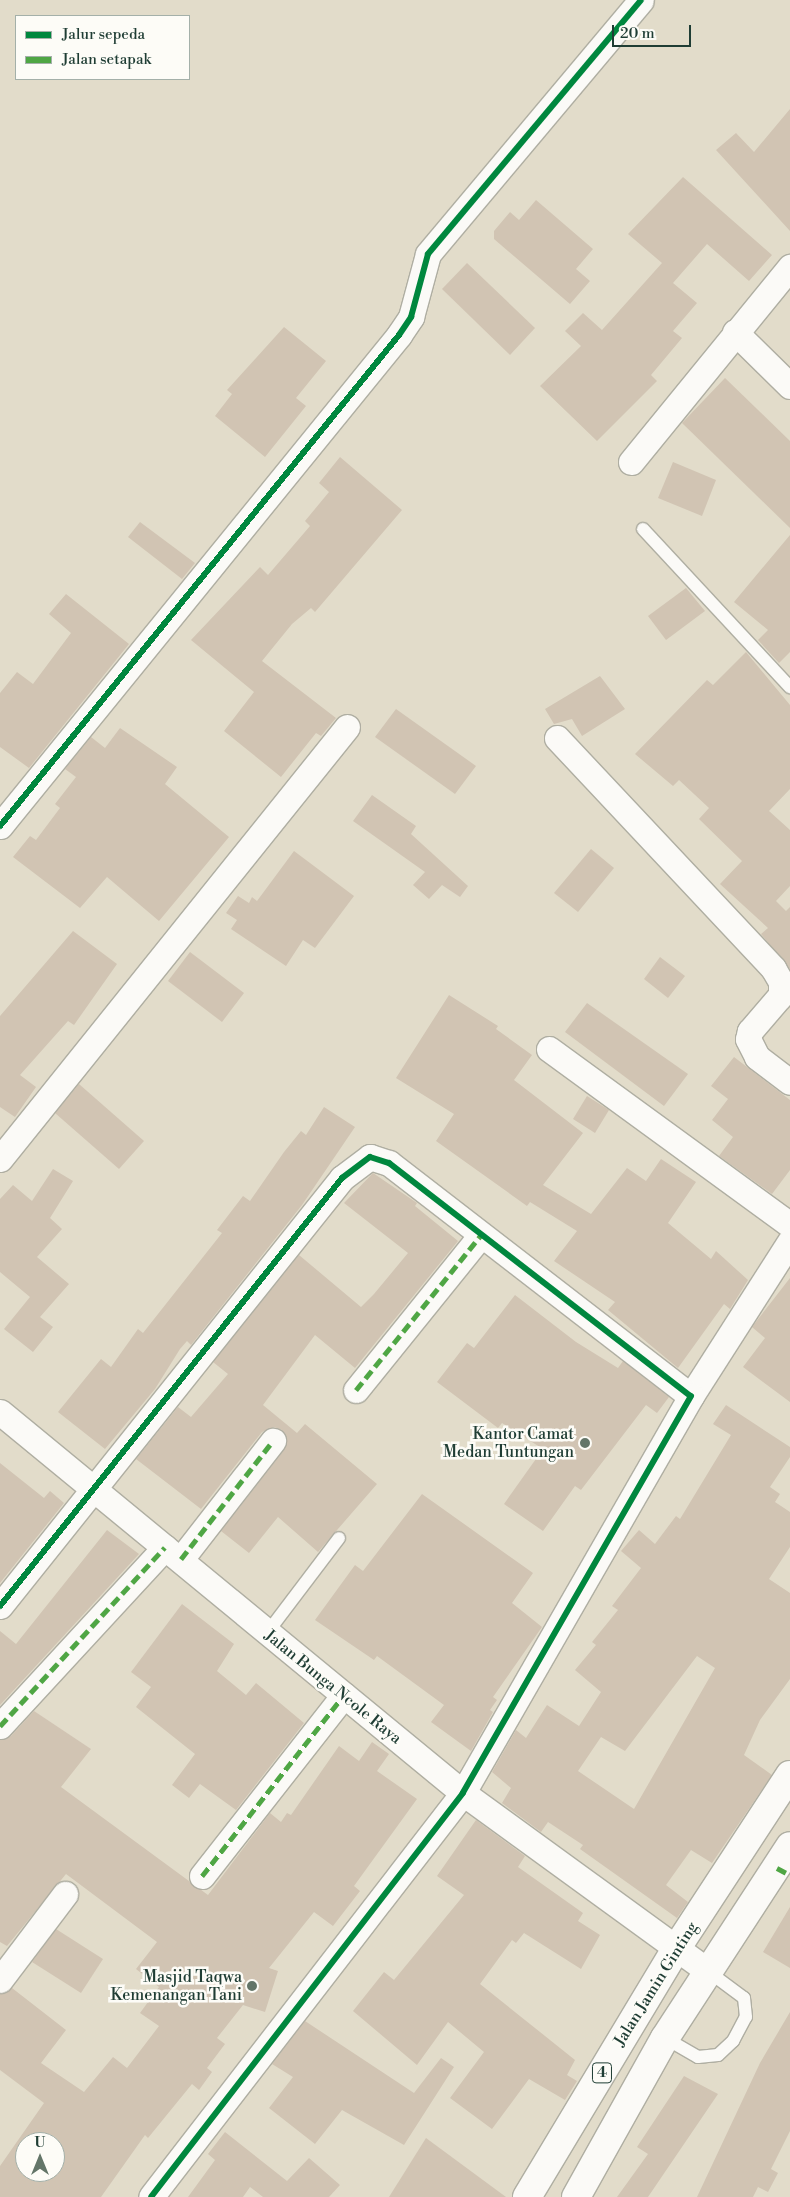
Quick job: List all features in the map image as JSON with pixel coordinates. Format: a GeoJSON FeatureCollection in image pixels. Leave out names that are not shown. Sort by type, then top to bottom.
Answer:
{"type":"FeatureCollection","features":[{"type":"Feature","properties":{"kind":"highway","name":"Jalan Jamin Ginting"},"geometry":{"type":"LineString","coordinates":[[528,2197],[676,1949],[790,1775]]}},
{"type":"Feature","properties":{"kind":"highway","name":"4"},"geometry":{"type":"LineString","coordinates":[[576,2197],[664,2038],[786,1863]]}},
{"type":"Feature","properties":{"kind":"street"},"geometry":{"type":"LineString","coordinates":[[0,826],[399,335],[411,316],[428,254],[641,0]]}},
{"type":"Feature","properties":{"kind":"street"},"geometry":{"type":"LineString","coordinates":[[631,462],[734,332],[790,267]]}},
{"type":"Feature","properties":{"kind":"street"},"geometry":{"type":"LineString","coordinates":[[734,332],[790,386]]}},
{"type":"Feature","properties":{"kind":"street"},"geometry":{"type":"LineString","coordinates":[[0,1158],[347,727]]}},
{"type":"Feature","properties":{"kind":"street"},"geometry":{"type":"LineString","coordinates":[[557,738],[773,968],[781,982],[781,995],[750,1031],[748,1039],[757,1057],[790,1082]]}},
{"type":"Feature","properties":{"kind":"street"},"geometry":{"type":"LineString","coordinates":[[549,1049],[790,1225]]}},
{"type":"Feature","properties":{"kind":"street"},"geometry":{"type":"LineString","coordinates":[[0,1606],[97,1489],[359,1162],[378,1157],[389,1163],[691,1396]]}},
{"type":"Feature","properties":{"kind":"street"},"geometry":{"type":"LineString","coordinates":[[356,1390],[481,1235]]}},
{"type":"Feature","properties":{"kind":"street"},"geometry":{"type":"LineString","coordinates":[[151,2197],[463,1793],[691,1396],[790,1240]]}},
{"type":"Feature","properties":{"kind":"street","name":"Jalan Bunga Ncole Raya"},"geometry":{"type":"LineString","coordinates":[[0,1412],[97,1489],[463,1793],[709,1972]]}},
{"type":"Feature","properties":{"kind":"street"},"geometry":{"type":"LineString","coordinates":[[0,1726],[173,1553],[273,1441]]}},
{"type":"Feature","properties":{"kind":"street"},"geometry":{"type":"LineString","coordinates":[[202,1876],[344,1695]]}},
{"type":"Feature","properties":{"kind":"street"},"geometry":{"type":"LineString","coordinates":[[0,1980],[64,1894]]}},
{"type":"Feature","properties":{"kind":"lane"},"geometry":{"type":"LineString","coordinates":[[643,530],[790,687]]}},
{"type":"Feature","properties":{"kind":"lane"},"geometry":{"type":"LineString","coordinates":[[267,1632],[339,1538]]}},
{"type":"Feature","properties":{"kind":"lane"},"geometry":{"type":"LineString","coordinates":[[664,2038],[698,2058],[718,2055],[733,2041],[746,2017],[744,1998],[709,1972]]}},
{"type":"Feature","properties":{"kind":"building"},"geometry":{"type":"Polygon","coordinates":[[[790,109],[790,231],[716,150],[736,133],[754,152],[790,109]]]}},
{"type":"Feature","properties":{"kind":"building"},"geometry":{"type":"Polygon","coordinates":[[[683,177],[772,255],[749,281],[707,244],[673,283],[697,303],[673,331],[682,338],[651,375],[657,381],[597,441],[540,386],[581,346],[565,331],[583,313],[602,330],[662,263],[628,234],[683,177]]]}},
{"type":"Feature","properties":{"kind":"building"},"geometry":{"type":"Polygon","coordinates":[[[536,200],[593,249],[576,269],[590,281],[570,304],[494,239],[494,231],[510,212],[519,220],[536,200]]]}},
{"type":"Feature","properties":{"kind":"building"},"geometry":{"type":"Polygon","coordinates":[[[467,263],[535,328],[510,355],[442,289],[467,263]]]}},
{"type":"Feature","properties":{"kind":"building"},"geometry":{"type":"Polygon","coordinates":[[[284,327],[326,361],[296,398],[306,406],[265,457],[215,416],[232,394],[227,390],[284,327]]]}},
{"type":"Feature","properties":{"kind":"building"},"geometry":{"type":"Polygon","coordinates":[[[725,378],[790,441],[790,528],[682,423],[725,378]]]}},
{"type":"Feature","properties":{"kind":"building"},"geometry":{"type":"Polygon","coordinates":[[[340,457],[402,510],[315,612],[311,608],[292,624],[262,661],[336,718],[321,736],[316,733],[281,777],[224,731],[254,692],[191,640],[260,567],[268,575],[310,526],[305,521],[329,492],[319,483],[340,457]]]}},
{"type":"Feature","properties":{"kind":"building"},"geometry":{"type":"Polygon","coordinates":[[[673,462],[716,480],[702,516],[658,498],[673,462]]]}},
{"type":"Feature","properties":{"kind":"building"},"geometry":{"type":"Polygon","coordinates":[[[140,522],[195,563],[182,579],[128,537],[140,522]]]}},
{"type":"Feature","properties":{"kind":"building"},"geometry":{"type":"Polygon","coordinates":[[[790,535],[790,652],[779,663],[758,640],[768,630],[734,602],[790,535]]]}},
{"type":"Feature","properties":{"kind":"building"},"geometry":{"type":"Polygon","coordinates":[[[686,588],[705,611],[666,640],[648,616],[686,588]]]}},
{"type":"Feature","properties":{"kind":"building"},"geometry":{"type":"Polygon","coordinates":[[[66,594],[129,644],[29,768],[0,747],[0,693],[17,672],[33,684],[71,633],[49,614],[66,594]]]}},
{"type":"Feature","properties":{"kind":"building"},"geometry":{"type":"Polygon","coordinates":[[[746,652],[790,705],[790,789],[769,811],[790,830],[790,886],[776,901],[786,911],[790,907],[790,969],[761,934],[768,928],[720,884],[742,861],[699,819],[709,808],[679,780],[673,786],[635,754],[707,680],[713,685],[746,652]]]}},
{"type":"Feature","properties":{"kind":"building"},"geometry":{"type":"Polygon","coordinates":[[[600,676],[625,709],[582,736],[572,719],[554,724],[545,709],[600,676]]]}},
{"type":"Feature","properties":{"kind":"building"},"geometry":{"type":"Polygon","coordinates":[[[396,709],[476,766],[455,794],[375,737],[396,709]]]}},
{"type":"Feature","properties":{"kind":"building"},"geometry":{"type":"Polygon","coordinates":[[[120,728],[177,767],[165,784],[229,837],[159,921],[107,877],[80,908],[13,857],[30,836],[36,840],[60,808],[55,804],[76,777],[65,769],[91,737],[105,748],[120,728]]]}},
{"type":"Feature","properties":{"kind":"building"},"geometry":{"type":"Polygon","coordinates":[[[372,795],[416,826],[411,834],[468,886],[460,897],[442,885],[429,899],[413,885],[425,872],[353,821],[372,795]]]}},
{"type":"Feature","properties":{"kind":"building"},"geometry":{"type":"Polygon","coordinates":[[[591,849],[614,868],[578,912],[554,893],[591,849]]]}},
{"type":"Feature","properties":{"kind":"building"},"geometry":{"type":"Polygon","coordinates":[[[294,851],[354,896],[315,948],[303,940],[286,966],[231,929],[237,920],[226,913],[238,896],[249,903],[252,897],[257,901],[294,851]]]}},
{"type":"Feature","properties":{"kind":"building"},"geometry":{"type":"Polygon","coordinates":[[[73,931],[117,964],[74,1025],[68,1021],[20,1075],[36,1087],[15,1117],[0,1107],[0,1016],[73,931]]]}},
{"type":"Feature","properties":{"kind":"building"},"geometry":{"type":"Polygon","coordinates":[[[190,952],[244,993],[222,1022],[168,981],[190,952]]]}},
{"type":"Feature","properties":{"kind":"building"},"geometry":{"type":"Polygon","coordinates":[[[660,957],[685,976],[668,998],[644,979],[660,957]]]}},
{"type":"Feature","properties":{"kind":"building"},"geometry":{"type":"Polygon","coordinates":[[[449,995],[498,1026],[496,1029],[532,1055],[514,1080],[583,1133],[543,1185],[591,1214],[627,1168],[646,1181],[661,1159],[696,1182],[668,1223],[711,1259],[716,1251],[748,1280],[730,1309],[724,1304],[678,1368],[608,1310],[615,1302],[554,1261],[577,1231],[530,1202],[527,1206],[436,1141],[454,1114],[396,1078],[449,995]]]}},
{"type":"Feature","properties":{"kind":"building"},"geometry":{"type":"Polygon","coordinates":[[[587,1003],[688,1074],[664,1106],[565,1032],[587,1003]]]}},
{"type":"Feature","properties":{"kind":"building"},"geometry":{"type":"Polygon","coordinates":[[[734,1057],[790,1100],[790,1170],[772,1194],[719,1156],[733,1137],[712,1120],[728,1099],[711,1086],[734,1057]]]}},
{"type":"Feature","properties":{"kind":"building"},"geometry":{"type":"Polygon","coordinates":[[[79,1084],[144,1141],[119,1169],[55,1113],[79,1084]]]}},
{"type":"Feature","properties":{"kind":"building"},"geometry":{"type":"Polygon","coordinates":[[[587,1096],[609,1110],[595,1133],[573,1119],[587,1096]]]}},
{"type":"Feature","properties":{"kind":"building"},"geometry":{"type":"Polygon","coordinates":[[[324,1107],[355,1127],[302,1205],[191,1345],[187,1341],[180,1349],[155,1389],[105,1449],[58,1412],[101,1359],[111,1367],[138,1329],[143,1333],[222,1233],[217,1230],[243,1196],[250,1201],[284,1152],[301,1131],[306,1135],[324,1107]]]}},
{"type":"Feature","properties":{"kind":"building"},"geometry":{"type":"Polygon","coordinates":[[[53,1169],[73,1181],[50,1218],[62,1229],[37,1257],[69,1284],[40,1317],[53,1327],[33,1352],[4,1329],[30,1297],[0,1272],[0,1199],[13,1185],[32,1201],[53,1169]]]}},
{"type":"Feature","properties":{"kind":"building"},"geometry":{"type":"Polygon","coordinates":[[[373,1173],[417,1203],[415,1206],[458,1241],[355,1368],[315,1335],[263,1405],[297,1433],[305,1424],[377,1484],[318,1552],[278,1517],[249,1553],[221,1531],[284,1450],[287,1442],[282,1430],[274,1427],[262,1432],[201,1509],[136,1459],[178,1407],[191,1417],[228,1374],[213,1362],[299,1255],[361,1307],[408,1253],[344,1203],[373,1173]]]}},
{"type":"Feature","properties":{"kind":"building"},"geometry":{"type":"Polygon","coordinates":[[[790,1278],[790,1402],[743,1367],[765,1338],[752,1327],[790,1278]]]}},
{"type":"Feature","properties":{"kind":"building"},"geometry":{"type":"Polygon","coordinates":[[[515,1295],[576,1342],[618,1368],[623,1361],[669,1397],[657,1413],[646,1405],[581,1490],[575,1486],[543,1531],[504,1504],[543,1449],[502,1423],[498,1428],[437,1382],[467,1343],[474,1348],[515,1295]]]}},
{"type":"Feature","properties":{"kind":"building"},"geometry":{"type":"Polygon","coordinates":[[[726,1405],[790,1447],[790,1457],[770,1487],[780,1494],[775,1502],[790,1512],[790,1547],[769,1579],[790,1593],[790,1679],[760,1720],[744,1755],[772,1775],[712,1863],[691,1850],[666,1885],[688,1902],[677,1918],[580,1849],[583,1845],[548,1822],[541,1832],[502,1803],[511,1788],[492,1772],[516,1730],[526,1738],[547,1705],[579,1726],[601,1692],[575,1670],[596,1645],[592,1642],[618,1610],[612,1606],[641,1568],[621,1551],[639,1530],[655,1544],[676,1516],[680,1519],[731,1435],[713,1424],[726,1405]],[[697,1656],[625,1751],[601,1737],[578,1771],[634,1809],[715,1668],[697,1656]]]}},
{"type":"Feature","properties":{"kind":"building"},"geometry":{"type":"Polygon","coordinates":[[[0,1463],[44,1498],[50,1491],[64,1503],[0,1583],[0,1463]]]}},
{"type":"Feature","properties":{"kind":"building"},"geometry":{"type":"Polygon","coordinates":[[[422,1494],[533,1573],[512,1603],[542,1627],[493,1697],[497,1700],[490,1710],[493,1712],[471,1751],[431,1722],[444,1705],[377,1656],[374,1660],[315,1620],[355,1565],[363,1571],[422,1494]]]}},
{"type":"Feature","properties":{"kind":"building"},"geometry":{"type":"Polygon","coordinates":[[[107,1530],[139,1554],[0,1705],[0,1631],[16,1644],[107,1530]]]}},
{"type":"Feature","properties":{"kind":"building"},"geometry":{"type":"Polygon","coordinates":[[[182,1604],[234,1644],[217,1671],[246,1695],[256,1683],[304,1723],[236,1810],[200,1784],[189,1798],[172,1785],[195,1754],[136,1707],[151,1687],[131,1672],[182,1604]]]}},
{"type":"Feature","properties":{"kind":"building"},"geometry":{"type":"Polygon","coordinates":[[[34,1711],[91,1749],[61,1787],[208,1895],[270,1813],[281,1822],[287,1813],[291,1815],[339,1746],[359,1761],[372,1742],[389,1754],[377,1771],[417,1799],[354,1886],[360,1891],[333,1926],[314,1912],[269,1968],[278,1971],[265,2012],[243,2005],[217,2038],[225,2044],[207,2068],[212,2072],[199,2090],[192,2084],[148,2138],[145,2135],[101,2197],[0,2197],[0,2166],[15,2145],[15,2182],[65,2182],[65,2132],[24,2132],[44,2103],[0,2070],[0,1994],[12,1988],[66,2030],[41,2063],[84,2092],[113,2057],[127,2068],[159,2026],[140,2013],[159,1987],[136,1969],[157,1942],[66,1874],[7,1946],[0,1942],[0,1740],[11,1736],[34,1711]]]}},
{"type":"Feature","properties":{"kind":"building"},"geometry":{"type":"Polygon","coordinates":[[[476,1820],[525,1856],[518,1867],[583,1913],[578,1921],[600,1935],[581,1969],[524,1933],[516,1943],[512,1940],[480,1984],[575,2060],[567,2075],[577,2081],[565,2100],[529,2079],[492,2129],[450,2098],[484,2052],[448,2022],[417,2065],[353,2011],[384,1972],[394,1980],[464,1895],[437,1876],[476,1820]]]}},
{"type":"Feature","properties":{"kind":"building"},"geometry":{"type":"Polygon","coordinates":[[[790,1907],[790,1968],[763,1952],[790,1907]]]}},
{"type":"Feature","properties":{"kind":"building"},"geometry":{"type":"Polygon","coordinates":[[[56,1929],[103,1959],[81,1993],[32,1962],[56,1929]]]}},
{"type":"Feature","properties":{"kind":"building"},"geometry":{"type":"Polygon","coordinates":[[[790,2012],[790,2131],[771,2169],[778,2173],[768,2192],[758,2187],[753,2197],[697,2197],[760,2063],[790,2012]]]}},
{"type":"Feature","properties":{"kind":"building"},"geometry":{"type":"Polygon","coordinates":[[[305,2021],[414,2093],[441,2058],[454,2067],[404,2145],[342,2110],[315,2144],[269,2108],[293,2077],[272,2064],[305,2021]]]}},
{"type":"Feature","properties":{"kind":"building"},"geometry":{"type":"Polygon","coordinates":[[[684,2076],[718,2094],[648,2197],[617,2197],[648,2154],[637,2147],[684,2076]]]}},
{"type":"Feature","properties":{"kind":"building"},"geometry":{"type":"Polygon","coordinates":[[[225,2132],[287,2181],[309,2158],[340,2185],[329,2197],[263,2197],[250,2187],[243,2197],[188,2197],[215,2160],[208,2154],[225,2132]]]}},
{"type":"Feature","properties":{"kind":"building"},"geometry":{"type":"Polygon","coordinates":[[[426,2138],[506,2197],[389,2197],[426,2138]]]}},
{"type":"Feature","properties":{"kind":"marked path"},"geometry":{"type":"LineString","coordinates":[[356,1390],[481,1235]]}},
{"type":"Feature","properties":{"kind":"marked path"},"geometry":{"type":"LineString","coordinates":[[181,1559],[273,1441]]}},
{"type":"Feature","properties":{"kind":"marked path"},"geometry":{"type":"LineString","coordinates":[[0,1726],[165,1547]]}},
{"type":"Feature","properties":{"kind":"marked path"},"geometry":{"type":"LineString","coordinates":[[202,1876],[344,1695]]}},
{"type":"Feature","properties":{"kind":"marked path"},"geometry":{"type":"LineString","coordinates":[[777,1868],[790,1875]]}},
{"type":"Feature","properties":{"kind":"cycle path"},"geometry":{"type":"LineString","coordinates":[[0,826],[399,335],[411,317],[428,254],[641,0]]}},
{"type":"Feature","properties":{"kind":"cycle path"},"geometry":{"type":"LineString","coordinates":[[0,1606],[342,1178],[370,1157],[389,1163],[691,1396],[463,1793],[151,2197]]}},
{"type":"Feature","properties":{"kind":"place","name":"Kantor Camat Medan Tuntungan"},"geometry":{"type":"Point","coordinates":[585,1443]}},
{"type":"Feature","properties":{"kind":"place","name":"Masjid Taqwa Kemenangan Tani"},"geometry":{"type":"Point","coordinates":[252,1986]}}]}
